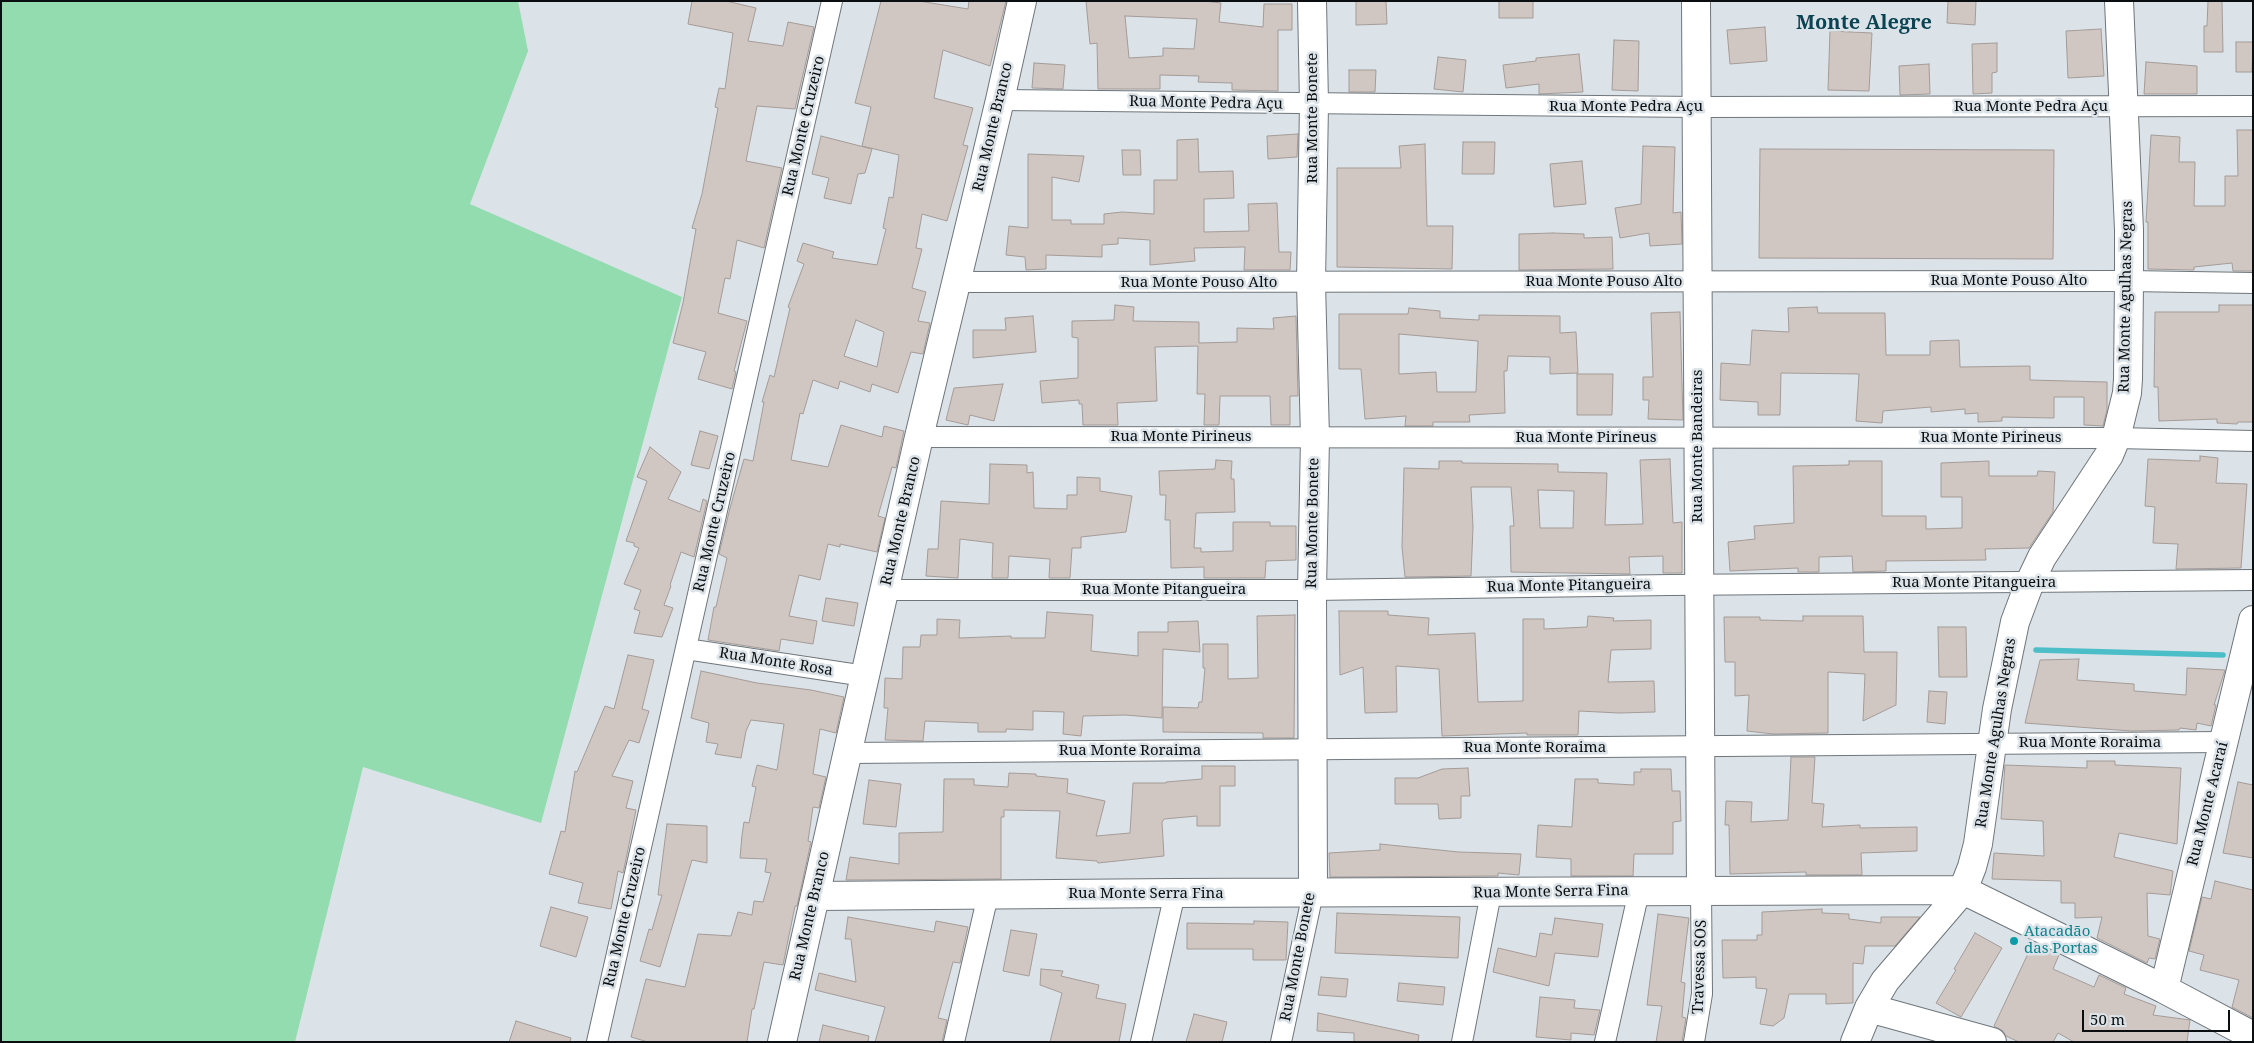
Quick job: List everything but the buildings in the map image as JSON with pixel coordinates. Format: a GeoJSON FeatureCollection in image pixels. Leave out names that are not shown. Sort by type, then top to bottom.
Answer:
{"type":"FeatureCollection","features":[{"type":"Feature","properties":{"kind":"main road","name":"Rua Monte Branco"},"geometry":{"type":"LineString","coordinates":[[782,1042],[919,437],[1022,1]]}},
{"type":"Feature","properties":{"kind":"main road","name":"Rua Monte Bonete"},"geometry":{"type":"LineString","coordinates":[[1312,1],[1314,104],[1312,283],[1315,438],[1312,590],[1313,894]]}},
{"type":"Feature","properties":{"kind":"main road","name":"Rua Monte Bandeiras"},"geometry":{"type":"LineString","coordinates":[[1696,1],[1701,891]]}},
{"type":"Feature","properties":{"kind":"main road","name":"Rua Monte Agulhas Negras"},"geometry":{"type":"LineString","coordinates":[[1855,1042],[1869,1008],[1885,981],[1963,890],[1978,844],[1997,709],[2015,622],[2042,557],[2109,455],[2116,438],[2127,386],[2129,281],[2129,230],[2119,1]]}},
{"type":"Feature","properties":{"kind":"main road","name":"Rua Monte Acaraí"},"geometry":{"type":"LineString","coordinates":[[2164,989],[2253,620]]}},
{"type":"Feature","properties":{"kind":"main road","name":"Rua Monte Serra Fina"},"geometry":{"type":"LineString","coordinates":[[815,896],[1963,890],[2164,989],[2253,1036]]}},
{"type":"Feature","properties":{"kind":"main road"},"geometry":{"type":"LineString","coordinates":[[1869,1008],[1992,1042]]}},
{"type":"Feature","properties":{"kind":"street","name":"Rua Monte Cruzeiro"},"geometry":{"type":"LineString","coordinates":[[597,1042],[832,1]]}},
{"type":"Feature","properties":{"kind":"street","name":"Rua Monte Pedra Açu"},"geometry":{"type":"LineString","coordinates":[[1000,100],[1696,107],[2253,106]]}},
{"type":"Feature","properties":{"kind":"street","name":"Rua Monte Pouso Alto"},"geometry":{"type":"LineString","coordinates":[[956,282],[2129,281],[2253,283]]}},
{"type":"Feature","properties":{"kind":"street","name":"Rua Monte Pirineus"},"geometry":{"type":"LineString","coordinates":[[919,437],[2116,438],[2253,441]]}},
{"type":"Feature","properties":{"kind":"street","name":"Rua Monte Pitangueira"},"geometry":{"type":"LineString","coordinates":[[885,590],[1312,590],[1699,584],[2253,580]]}},
{"type":"Feature","properties":{"kind":"street","name":"Rua Monte Rosa"},"geometry":{"type":"LineString","coordinates":[[686,648],[865,676]]}},
{"type":"Feature","properties":{"kind":"street","name":"Rua Monte Roraima"},"geometry":{"type":"LineString","coordinates":[[848,753],[2223,742]]}},
{"type":"Feature","properties":{"kind":"street"},"geometry":{"type":"LineString","coordinates":[[1605,1042],[1639,891]]}},
{"type":"Feature","properties":{"kind":"street","name":"Travessa SOS"},"geometry":{"type":"LineString","coordinates":[[1694,1042],[1702,994],[1701,891]]}},
{"type":"Feature","properties":{"kind":"street"},"geometry":{"type":"LineString","coordinates":[[1141,1042],[1174,893]]}},
{"type":"Feature","properties":{"kind":"street"},"geometry":{"type":"LineString","coordinates":[[1462,1042],[1491,893]]}},
{"type":"Feature","properties":{"kind":"street","name":"Rua Monte Bonete"},"geometry":{"type":"LineString","coordinates":[[1281,1042],[1313,894]]}},
{"type":"Feature","properties":{"kind":"street"},"geometry":{"type":"LineString","coordinates":[[954,1042],[988,895]]}},
{"type":"Feature","properties":{"kind":"green space"},"geometry":{"type":"Polygon","coordinates":[[[1,1],[518,1],[528,51],[470,204],[682,297],[541,823],[363,767],[295,1042],[1,1042],[1,1]]]}},
{"type":"Feature","properties":{"kind":"waterway"},"geometry":{"type":"LineString","coordinates":[[2036,650],[2223,655]]}},
{"type":"Feature","properties":{"kind":"place","name":"Atacadão das Portas"},"geometry":{"type":"Point","coordinates":[2014,941]}},
{"type":"Feature","properties":{"kind":"district","name":"Monte Alegre"},"geometry":{"type":"Point","coordinates":[1864,23]}}]}
